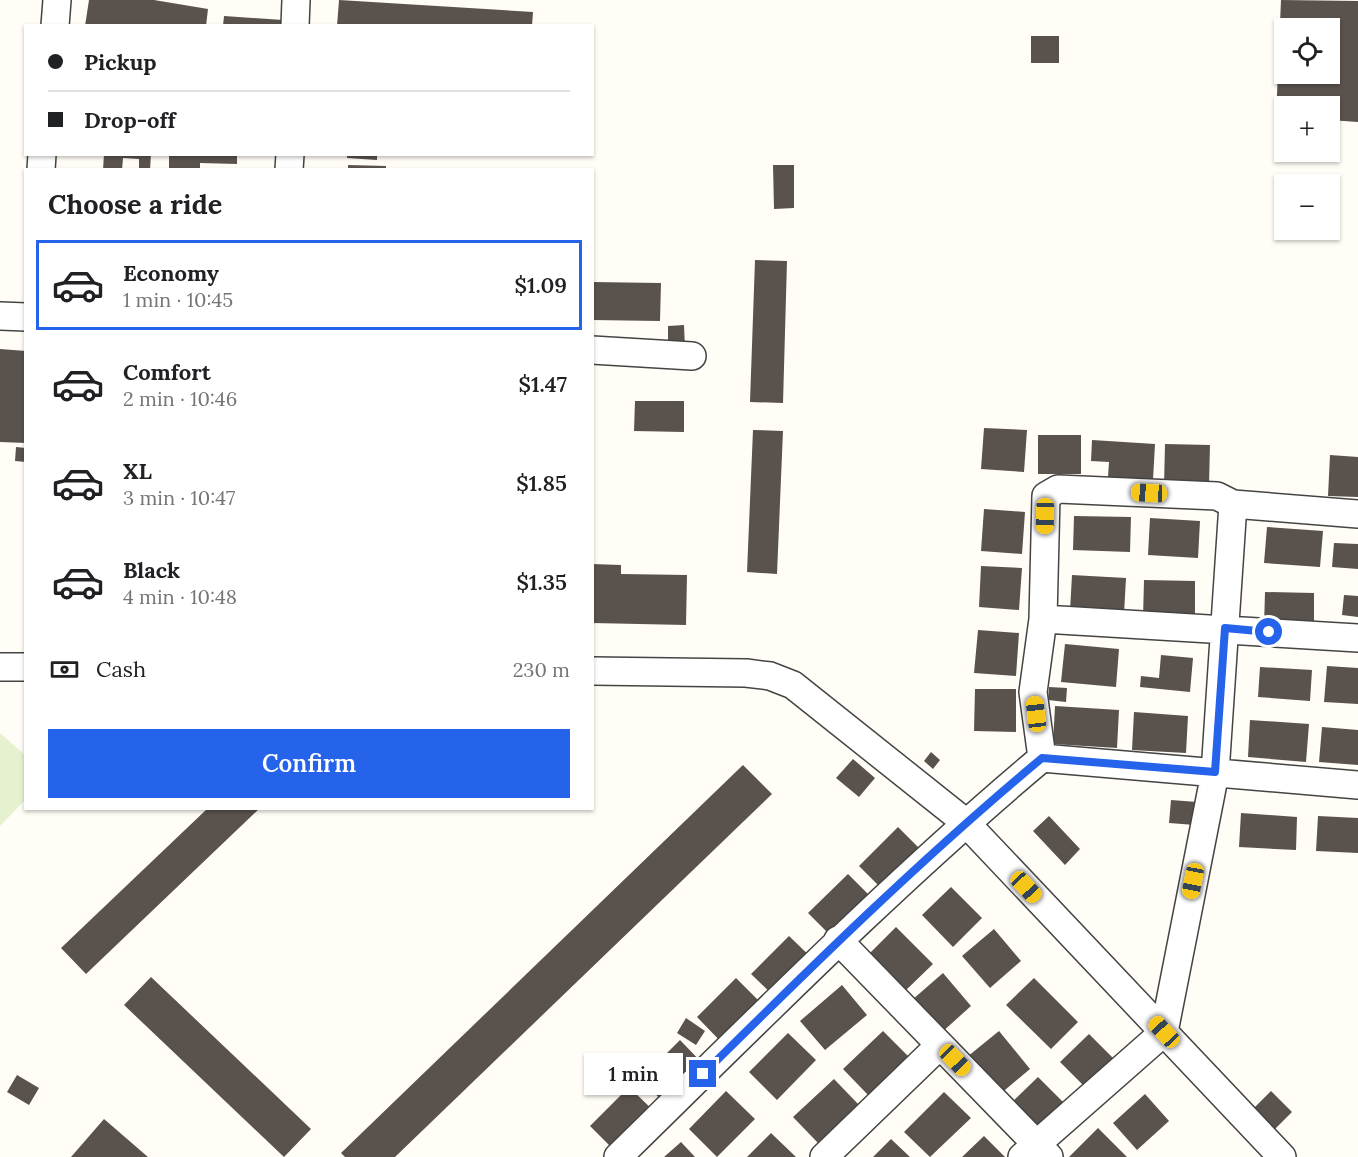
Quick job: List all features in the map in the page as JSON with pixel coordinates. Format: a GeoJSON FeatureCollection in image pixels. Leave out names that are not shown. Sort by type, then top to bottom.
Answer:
{"type":"FeatureCollection","features":[{"type":"Feature","properties":{"kind":"street"},"geometry":{"type":"LineString","coordinates":[[55,24],[57,0]]}},
{"type":"Feature","properties":{"kind":"street"},"geometry":{"type":"LineString","coordinates":[[295,24],[296,0]]}},
{"type":"Feature","properties":{"kind":"street"},"geometry":{"type":"LineString","coordinates":[[0,316],[24,317]]}},
{"type":"Feature","properties":{"kind":"street"},"geometry":{"type":"LineString","coordinates":[[594,350],[692,357]]}},
{"type":"Feature","properties":{"kind":"street"},"geometry":{"type":"LineString","coordinates":[[1042,758],[1034,692],[1043,619],[1046,496],[1058,489],[1217,496],[1233,504],[1358,514]]}},
{"type":"Feature","properties":{"kind":"street"},"geometry":{"type":"LineString","coordinates":[[838,940],[940,1045],[1036,1152],[1164,1032],[1215,772],[1233,504]]}},
{"type":"Feature","properties":{"kind":"street"},"geometry":{"type":"LineString","coordinates":[[1043,619],[1225,628],[1358,638]]}},
{"type":"Feature","properties":{"kind":"street"},"geometry":{"type":"LineString","coordinates":[[0,667],[24,667]]}},
{"type":"Feature","properties":{"kind":"street"},"geometry":{"type":"LineString","coordinates":[[594,671],[746,673],[770,676],[793,685],[965,822],[1282,1157]]}},
{"type":"Feature","properties":{"kind":"street"},"geometry":{"type":"LineString","coordinates":[[618,1157],[838,940],[965,822],[1042,758],[1358,785]]}},
{"type":"Feature","properties":{"kind":"street"},"geometry":{"type":"LineString","coordinates":[[824,1157],[940,1045]]}},
{"type":"Feature","properties":{"kind":"green space"},"geometry":{"type":"Polygon","coordinates":[[[0,733],[24,754],[24,801],[0,826],[0,733]]]}},
{"type":"Feature","properties":{"kind":"building"},"geometry":{"type":"Polygon","coordinates":[[[89,0],[154,0],[208,9],[206,24],[85,24],[89,0]]]}},
{"type":"Feature","properties":{"kind":"building"},"geometry":{"type":"Polygon","coordinates":[[[339,0],[533,12],[532,24],[337,24],[339,0]]]}},
{"type":"Feature","properties":{"kind":"building"},"geometry":{"type":"Polygon","coordinates":[[[1281,0],[1358,1],[1358,122],[1340,121],[1340,96],[1277,96],[1277,84],[1340,84],[1340,18],[1280,18],[1281,0]]]}},
{"type":"Feature","properties":{"kind":"building"},"geometry":{"type":"Polygon","coordinates":[[[224,16],[283,20],[282,24],[223,24],[224,16]]]}},
{"type":"Feature","properties":{"kind":"building"},"geometry":{"type":"Polygon","coordinates":[[[1031,36],[1059,36],[1059,63],[1031,63],[1031,36]]]}},
{"type":"Feature","properties":{"kind":"building"},"geometry":{"type":"Polygon","coordinates":[[[104,156],[151,156],[150,168],[139,168],[139,159],[123,158],[122,168],[103,168],[104,156]]]}},
{"type":"Feature","properties":{"kind":"building"},"geometry":{"type":"Polygon","coordinates":[[[169,156],[237,156],[237,164],[200,163],[200,168],[169,168],[169,156]]]}},
{"type":"Feature","properties":{"kind":"building"},"geometry":{"type":"Polygon","coordinates":[[[347,156],[377,156],[377,160],[347,158],[347,156]]]}},
{"type":"Feature","properties":{"kind":"building"},"geometry":{"type":"Polygon","coordinates":[[[348,165],[386,166],[386,168],[348,168],[348,165]]]}},
{"type":"Feature","properties":{"kind":"building"},"geometry":{"type":"Polygon","coordinates":[[[773,165],[794,165],[794,208],[774,209],[773,165]]]}},
{"type":"Feature","properties":{"kind":"building"},"geometry":{"type":"Polygon","coordinates":[[[755,260],[787,261],[783,403],[750,402],[755,260]]]}},
{"type":"Feature","properties":{"kind":"building"},"geometry":{"type":"Polygon","coordinates":[[[594,282],[661,283],[660,321],[594,320],[594,282]]]}},
{"type":"Feature","properties":{"kind":"building"},"geometry":{"type":"Polygon","coordinates":[[[684,325],[685,348],[668,348],[668,326],[684,325]]]}},
{"type":"Feature","properties":{"kind":"building"},"geometry":{"type":"Polygon","coordinates":[[[0,349],[24,351],[24,443],[0,442],[0,349]]]}},
{"type":"Feature","properties":{"kind":"building"},"geometry":{"type":"Polygon","coordinates":[[[635,401],[684,401],[684,432],[634,431],[635,401]]]}},
{"type":"Feature","properties":{"kind":"building"},"geometry":{"type":"Polygon","coordinates":[[[984,428],[1027,430],[1024,472],[981,469],[984,428]]]}},
{"type":"Feature","properties":{"kind":"building"},"geometry":{"type":"Polygon","coordinates":[[[753,430],[783,431],[777,574],[747,572],[753,430]]]}},
{"type":"Feature","properties":{"kind":"building"},"geometry":{"type":"Polygon","coordinates":[[[1038,435],[1081,435],[1081,474],[1038,474],[1038,435]]]}},
{"type":"Feature","properties":{"kind":"building"},"geometry":{"type":"Polygon","coordinates":[[[1092,440],[1155,444],[1153,480],[1108,477],[1109,462],[1091,461],[1092,440]]]}},
{"type":"Feature","properties":{"kind":"building"},"geometry":{"type":"Polygon","coordinates":[[[1165,444],[1210,445],[1209,485],[1164,485],[1165,444]]]}},
{"type":"Feature","properties":{"kind":"building"},"geometry":{"type":"Polygon","coordinates":[[[16,447],[24,448],[24,462],[15,461],[16,447]]]}},
{"type":"Feature","properties":{"kind":"building"},"geometry":{"type":"Polygon","coordinates":[[[1330,455],[1358,457],[1358,497],[1328,496],[1330,455]]]}},
{"type":"Feature","properties":{"kind":"building"},"geometry":{"type":"Polygon","coordinates":[[[984,509],[1025,512],[1022,554],[981,551],[984,509]]]}},
{"type":"Feature","properties":{"kind":"building"},"geometry":{"type":"Polygon","coordinates":[[[1074,516],[1131,517],[1130,552],[1073,550],[1074,516]]]}},
{"type":"Feature","properties":{"kind":"building"},"geometry":{"type":"Polygon","coordinates":[[[1150,518],[1200,521],[1198,558],[1148,555],[1150,518]]]}},
{"type":"Feature","properties":{"kind":"building"},"geometry":{"type":"Polygon","coordinates":[[[1267,527],[1323,531],[1320,567],[1264,563],[1267,527]]]}},
{"type":"Feature","properties":{"kind":"building"},"geometry":{"type":"Polygon","coordinates":[[[1334,543],[1358,544],[1358,569],[1332,567],[1334,543]]]}},
{"type":"Feature","properties":{"kind":"building"},"geometry":{"type":"Polygon","coordinates":[[[594,564],[621,565],[621,574],[687,575],[686,625],[594,623],[594,564]]]}},
{"type":"Feature","properties":{"kind":"building"},"geometry":{"type":"Polygon","coordinates":[[[981,566],[1022,568],[1019,610],[979,607],[981,566]]]}},
{"type":"Feature","properties":{"kind":"building"},"geometry":{"type":"Polygon","coordinates":[[[1072,575],[1126,578],[1124,614],[1070,611],[1072,575]]]}},
{"type":"Feature","properties":{"kind":"building"},"geometry":{"type":"Polygon","coordinates":[[[1144,580],[1195,581],[1195,619],[1143,618],[1144,580]]]}},
{"type":"Feature","properties":{"kind":"building"},"geometry":{"type":"Polygon","coordinates":[[[1265,592],[1314,593],[1314,627],[1264,626],[1265,592]]]}},
{"type":"Feature","properties":{"kind":"building"},"geometry":{"type":"Polygon","coordinates":[[[1344,595],[1358,596],[1358,617],[1342,615],[1344,595]]]}},
{"type":"Feature","properties":{"kind":"building"},"geometry":{"type":"Polygon","coordinates":[[[978,630],[1019,633],[1016,676],[974,673],[978,630]]]}},
{"type":"Feature","properties":{"kind":"building"},"geometry":{"type":"Polygon","coordinates":[[[1065,644],[1119,649],[1116,687],[1061,682],[1065,644]]]}},
{"type":"Feature","properties":{"kind":"building"},"geometry":{"type":"Polygon","coordinates":[[[1161,655],[1193,658],[1190,692],[1140,687],[1141,676],[1159,678],[1161,655]]]}},
{"type":"Feature","properties":{"kind":"building"},"geometry":{"type":"Polygon","coordinates":[[[1327,666],[1358,668],[1358,704],[1324,702],[1327,666]]]}},
{"type":"Feature","properties":{"kind":"building"},"geometry":{"type":"Polygon","coordinates":[[[1260,667],[1312,670],[1310,701],[1258,697],[1260,667]]]}},
{"type":"Feature","properties":{"kind":"building"},"geometry":{"type":"Polygon","coordinates":[[[1049,687],[1067,688],[1066,702],[1048,700],[1049,687]]]}},
{"type":"Feature","properties":{"kind":"building"},"geometry":{"type":"Polygon","coordinates":[[[975,689],[1016,689],[1016,732],[974,731],[975,689]]]}},
{"type":"Feature","properties":{"kind":"building"},"geometry":{"type":"Polygon","coordinates":[[[1055,706],[1119,710],[1117,748],[1053,744],[1055,706]]]}},
{"type":"Feature","properties":{"kind":"building"},"geometry":{"type":"Polygon","coordinates":[[[1134,712],[1188,716],[1186,753],[1132,750],[1134,712]]]}},
{"type":"Feature","properties":{"kind":"building"},"geometry":{"type":"Polygon","coordinates":[[[1250,720],[1309,724],[1306,762],[1248,757],[1250,720]]]}},
{"type":"Feature","properties":{"kind":"building"},"geometry":{"type":"Polygon","coordinates":[[[1322,727],[1358,730],[1358,765],[1319,762],[1322,727]]]}},
{"type":"Feature","properties":{"kind":"building"},"geometry":{"type":"Polygon","coordinates":[[[931,752],[940,760],[933,769],[924,761],[931,752]]]}},
{"type":"Feature","properties":{"kind":"building"},"geometry":{"type":"Polygon","coordinates":[[[853,759],[875,778],[859,797],[836,778],[853,759]]]}},
{"type":"Feature","properties":{"kind":"building"},"geometry":{"type":"Polygon","coordinates":[[[743,765],[772,794],[395,1157],[345,1157],[341,1153],[743,765]]]}},
{"type":"Feature","properties":{"kind":"building"},"geometry":{"type":"Polygon","coordinates":[[[1171,800],[1197,802],[1195,825],[1169,823],[1171,800]]]}},
{"type":"Feature","properties":{"kind":"building"},"geometry":{"type":"Polygon","coordinates":[[[206,810],[258,810],[86,974],[61,948],[206,810]]]}},
{"type":"Feature","properties":{"kind":"building"},"geometry":{"type":"Polygon","coordinates":[[[1241,813],[1297,817],[1296,850],[1239,847],[1241,813]]]}},
{"type":"Feature","properties":{"kind":"building"},"geometry":{"type":"Polygon","coordinates":[[[1049,816],[1080,849],[1065,865],[1033,831],[1049,816]]]}},
{"type":"Feature","properties":{"kind":"building"},"geometry":{"type":"Polygon","coordinates":[[[1318,816],[1358,818],[1358,853],[1316,851],[1318,816]]]}},
{"type":"Feature","properties":{"kind":"building"},"geometry":{"type":"Polygon","coordinates":[[[898,827],[928,857],[889,896],[859,866],[898,827]]]}},
{"type":"Feature","properties":{"kind":"building"},"geometry":{"type":"Polygon","coordinates":[[[848,874],[878,904],[838,943],[808,913],[848,874]]]}},
{"type":"Feature","properties":{"kind":"building"},"geometry":{"type":"Polygon","coordinates":[[[951,887],[982,918],[953,947],[922,915],[951,887]]]}},
{"type":"Feature","properties":{"kind":"building"},"geometry":{"type":"Polygon","coordinates":[[[896,927],[933,964],[904,992],[867,956],[896,927]]]}},
{"type":"Feature","properties":{"kind":"building"},"geometry":{"type":"Polygon","coordinates":[[[994,929],[1021,961],[990,988],[962,956],[994,929]]]}},
{"type":"Feature","properties":{"kind":"building"},"geometry":{"type":"Polygon","coordinates":[[[789,936],[816,962],[778,1000],[751,974],[789,936]]]}},
{"type":"Feature","properties":{"kind":"building"},"geometry":{"type":"Polygon","coordinates":[[[943,973],[971,1006],[941,1033],[912,1000],[943,973]]]}},
{"type":"Feature","properties":{"kind":"building"},"geometry":{"type":"Polygon","coordinates":[[[151,977],[311,1129],[284,1157],[124,1005],[151,977]]]}},
{"type":"Feature","properties":{"kind":"building"},"geometry":{"type":"Polygon","coordinates":[[[736,978],[766,1008],[726,1047],[697,1017],[736,978]]]}},
{"type":"Feature","properties":{"kind":"building"},"geometry":{"type":"Polygon","coordinates":[[[1034,978],[1078,1022],[1051,1049],[1006,1005],[1034,978]]]}},
{"type":"Feature","properties":{"kind":"building"},"geometry":{"type":"Polygon","coordinates":[[[842,985],[867,1015],[825,1050],[800,1021],[842,985]]]}},
{"type":"Feature","properties":{"kind":"building"},"geometry":{"type":"Polygon","coordinates":[[[686,1018],[705,1031],[696,1045],[677,1033],[686,1018]]]}},
{"type":"Feature","properties":{"kind":"building"},"geometry":{"type":"Polygon","coordinates":[[[883,1031],[909,1057],[869,1096],[843,1069],[883,1031]]]}},
{"type":"Feature","properties":{"kind":"building"},"geometry":{"type":"Polygon","coordinates":[[[999,1031],[1030,1069],[999,1095],[967,1057],[999,1031]]]}},
{"type":"Feature","properties":{"kind":"building"},"geometry":{"type":"Polygon","coordinates":[[[788,1033],[816,1060],[777,1100],[749,1072],[788,1033]]]}},
{"type":"Feature","properties":{"kind":"building"},"geometry":{"type":"Polygon","coordinates":[[[1089,1034],[1117,1062],[1088,1090],[1060,1062],[1089,1034]]]}},
{"type":"Feature","properties":{"kind":"building"},"geometry":{"type":"Polygon","coordinates":[[[680,1040],[705,1066],[666,1105],[641,1079],[680,1040]]]}},
{"type":"Feature","properties":{"kind":"building"},"geometry":{"type":"Polygon","coordinates":[[[17,1075],[39,1088],[29,1105],[7,1092],[17,1075]]]}},
{"type":"Feature","properties":{"kind":"building"},"geometry":{"type":"Polygon","coordinates":[[[1038,1077],[1068,1107],[1039,1135],[1009,1105],[1038,1077]]]}},
{"type":"Feature","properties":{"kind":"building"},"geometry":{"type":"Polygon","coordinates":[[[834,1079],[859,1105],[818,1143],[793,1117],[834,1079]]]}},
{"type":"Feature","properties":{"kind":"building"},"geometry":{"type":"Polygon","coordinates":[[[629,1087],[658,1115],[618,1154],[590,1126],[629,1087]]]}},
{"type":"Feature","properties":{"kind":"building"},"geometry":{"type":"Polygon","coordinates":[[[726,1091],[755,1119],[717,1157],[689,1129],[726,1091]]]}},
{"type":"Feature","properties":{"kind":"building"},"geometry":{"type":"Polygon","coordinates":[[[1271,1091],[1292,1112],[1275,1129],[1254,1108],[1271,1091]]]}},
{"type":"Feature","properties":{"kind":"building"},"geometry":{"type":"Polygon","coordinates":[[[944,1092],[971,1118],[930,1157],[904,1132],[944,1092]]]}},
{"type":"Feature","properties":{"kind":"building"},"geometry":{"type":"Polygon","coordinates":[[[1145,1094],[1169,1121],[1137,1150],[1113,1123],[1145,1094]]]}},
{"type":"Feature","properties":{"kind":"building"},"geometry":{"type":"Polygon","coordinates":[[[104,1119],[148,1157],[71,1157],[104,1119]]]}},
{"type":"Feature","properties":{"kind":"building"},"geometry":{"type":"Polygon","coordinates":[[[1098,1128],[1127,1157],[1069,1157],[1098,1128]]]}},
{"type":"Feature","properties":{"kind":"building"},"geometry":{"type":"Polygon","coordinates":[[[771,1133],[796,1157],[747,1157],[771,1133]]]}},
{"type":"Feature","properties":{"kind":"building"},"geometry":{"type":"Polygon","coordinates":[[[984,1136],[1005,1157],[962,1157],[984,1136]]]}},
{"type":"Feature","properties":{"kind":"building"},"geometry":{"type":"Polygon","coordinates":[[[891,1139],[910,1157],[873,1157],[891,1139]]]}},
{"type":"Feature","properties":{"kind":"building"},"geometry":{"type":"Polygon","coordinates":[[[681,1142],[695,1157],[664,1157],[681,1142]]]}},
{"type":"Feature","properties":{"kind":"route"},"geometry":{"type":"LineString","coordinates":[[703,1074],[838,940],[965,822],[1042,758],[1215,772],[1225,628],[1269,632]]}}]}
